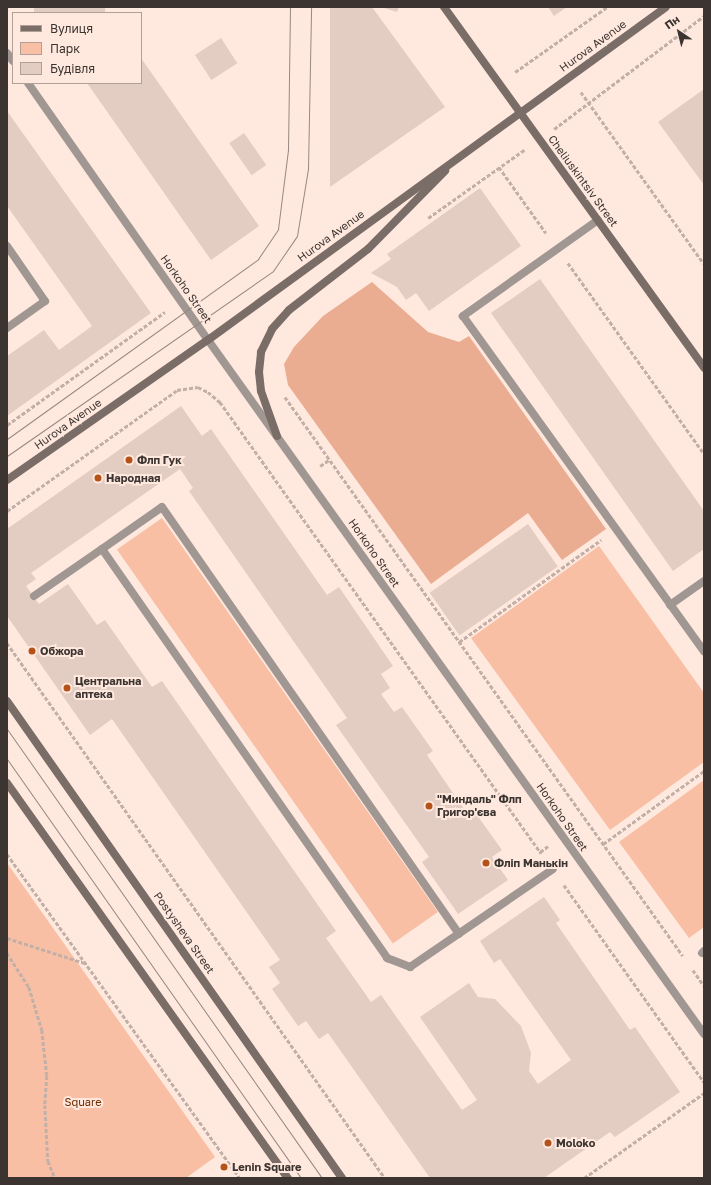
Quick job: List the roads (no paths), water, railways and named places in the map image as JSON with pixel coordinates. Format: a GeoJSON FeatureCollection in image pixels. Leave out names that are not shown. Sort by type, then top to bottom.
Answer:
{"type":"FeatureCollection","features":[{"type":"Feature","properties":{"kind":"street","name":"Cheliuskintsiv Street"},"geometry":{"type":"LineString","coordinates":[[444,7],[704,368]]}},
{"type":"Feature","properties":{"kind":"street","name":"Hurova Avenue"},"geometry":{"type":"LineString","coordinates":[[7,480],[208,340],[666,7]]}},
{"type":"Feature","properties":{"kind":"street","name":"Horkoho Street"},"geometry":{"type":"LineString","coordinates":[[29,84],[208,340],[704,1034]]}},
{"type":"Feature","properties":{"kind":"street"},"geometry":{"type":"LineString","coordinates":[[277,436],[261,392],[259,372],[261,352],[272,329],[289,310],[368,249],[463,154]]}},
{"type":"Feature","properties":{"kind":"street"},"geometry":{"type":"LineString","coordinates":[[598,220],[464,316],[704,652]]}},
{"type":"Feature","properties":{"kind":"street"},"geometry":{"type":"LineString","coordinates":[[7,246],[46,301],[7,328]]}},
{"type":"Feature","properties":{"kind":"street"},"geometry":{"type":"LineString","coordinates":[[34,596],[162,507],[459,934]]}},
{"type":"Feature","properties":{"kind":"street"},"geometry":{"type":"LineString","coordinates":[[102,548],[388,958],[410,967],[553,869]]}},
{"type":"Feature","properties":{"kind":"street"},"geometry":{"type":"LineString","coordinates":[[670,605],[704,581]]}},
{"type":"Feature","properties":{"kind":"street","name":"Postysheva Street"},"geometry":{"type":"LineString","coordinates":[[7,701],[342,1178]]}},
{"type":"Feature","properties":{"kind":"street"},"geometry":{"type":"LineString","coordinates":[[7,783],[288,1178]]}},
{"type":"Feature","properties":{"kind":"tram line"},"geometry":{"type":"LineString","coordinates":[[7,439],[258,259],[278,229],[288,150],[290,7]]}},
{"type":"Feature","properties":{"kind":"tram line"},"geometry":{"type":"LineString","coordinates":[[7,456],[273,271],[297,236],[308,169],[311,7]]}},
{"type":"Feature","properties":{"kind":"tram line"},"geometry":{"type":"LineString","coordinates":[[7,729],[322,1178]]}},
{"type":"Feature","properties":{"kind":"tram line"},"geometry":{"type":"LineString","coordinates":[[7,759],[301,1178]]}},
{"type":"Feature","properties":{"kind":"place","name":"Флп Гук"},"geometry":{"type":"Point","coordinates":[129,460]}},
{"type":"Feature","properties":{"kind":"place","name":"Народная"},"geometry":{"type":"Point","coordinates":[98,478]}},
{"type":"Feature","properties":{"kind":"place","name":"Обжора"},"geometry":{"type":"Point","coordinates":[32,651]}},
{"type":"Feature","properties":{"kind":"place","name":"Центральна аптека"},"geometry":{"type":"Point","coordinates":[67,688]}},
{"type":"Feature","properties":{"kind":"place","name":"\"Миндаль\" Флп Григор'єва"},"geometry":{"type":"Point","coordinates":[429,806]}},
{"type":"Feature","properties":{"kind":"place","name":"Фліп Манькін"},"geometry":{"type":"Point","coordinates":[486,863]}},
{"type":"Feature","properties":{"kind":"place","name":"Moloko"},"geometry":{"type":"Point","coordinates":[548,1143]}},
{"type":"Feature","properties":{"kind":"place","name":"Lenin Square"},"geometry":{"type":"Point","coordinates":[224,1167]}},
{"type":"Feature","properties":{"kind":"park label","name":"Square"},"geometry":{"type":"Point","coordinates":[83,1102]}}]}
